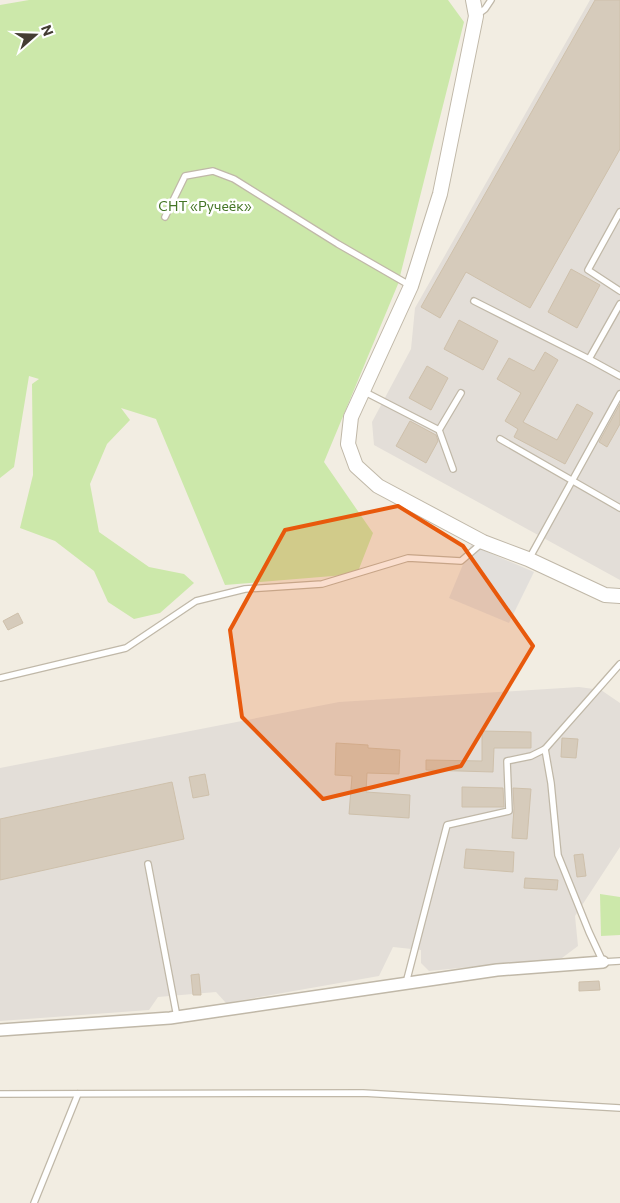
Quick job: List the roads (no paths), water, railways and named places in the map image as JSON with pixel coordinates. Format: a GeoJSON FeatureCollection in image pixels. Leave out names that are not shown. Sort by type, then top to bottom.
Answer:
{"type":"FeatureCollection","features":[{"type":"Feature","properties":{"kind":"street"},"geometry":{"type":"LineString","coordinates":[[473,0],[476,16],[440,194],[411,286],[351,417],[348,444],[356,466],[378,486],[483,542],[528,559],[604,595],[620,596]]}},
{"type":"Feature","properties":{"kind":"street"},"geometry":{"type":"LineString","coordinates":[[0,1030],[177,1017],[497,970],[603,962]]}},
{"type":"Feature","properties":{"kind":"lane"},"geometry":{"type":"LineString","coordinates":[[476,16],[486,9],[491,0]]}},
{"type":"Feature","properties":{"kind":"lane"},"geometry":{"type":"LineString","coordinates":[[165,217],[185,176],[213,171],[234,179],[338,244],[411,286]]}},
{"type":"Feature","properties":{"kind":"lane"},"geometry":{"type":"LineString","coordinates":[[620,212],[588,270],[620,291]]}},
{"type":"Feature","properties":{"kind":"lane"},"geometry":{"type":"LineString","coordinates":[[474,301],[620,376]]}},
{"type":"Feature","properties":{"kind":"lane"},"geometry":{"type":"LineString","coordinates":[[589,359],[620,304]]}},
{"type":"Feature","properties":{"kind":"lane"},"geometry":{"type":"LineString","coordinates":[[364,391],[439,430],[453,469]]}},
{"type":"Feature","properties":{"kind":"lane"},"geometry":{"type":"LineString","coordinates":[[439,430],[460,393]]}},
{"type":"Feature","properties":{"kind":"lane"},"geometry":{"type":"LineString","coordinates":[[528,559],[620,394]]}},
{"type":"Feature","properties":{"kind":"lane"},"geometry":{"type":"LineString","coordinates":[[500,439],[620,508]]}},
{"type":"Feature","properties":{"kind":"lane"},"geometry":{"type":"LineString","coordinates":[[0,678],[126,648],[196,601],[245,589],[322,584],[408,558],[460,561],[483,542]]}},
{"type":"Feature","properties":{"kind":"lane"},"geometry":{"type":"LineString","coordinates":[[406,983],[447,825],[509,811],[507,761],[531,756],[546,750],[620,664]]}},
{"type":"Feature","properties":{"kind":"lane"},"geometry":{"type":"LineString","coordinates":[[546,750],[558,855],[603,962],[620,961]]}},
{"type":"Feature","properties":{"kind":"lane"},"geometry":{"type":"LineString","coordinates":[[148,864],[177,1017]]}},
{"type":"Feature","properties":{"kind":"lane"},"geometry":{"type":"LineString","coordinates":[[0,1094],[362,1093],[620,1108]]}},
{"type":"Feature","properties":{"kind":"lane"},"geometry":{"type":"LineString","coordinates":[[34,1203],[78,1094]]}},
{"type":"Feature","properties":{"kind":"park label","name":"СНТ «Ручеёк»"},"geometry":{"type":"Point","coordinates":[205,206]}}]}
